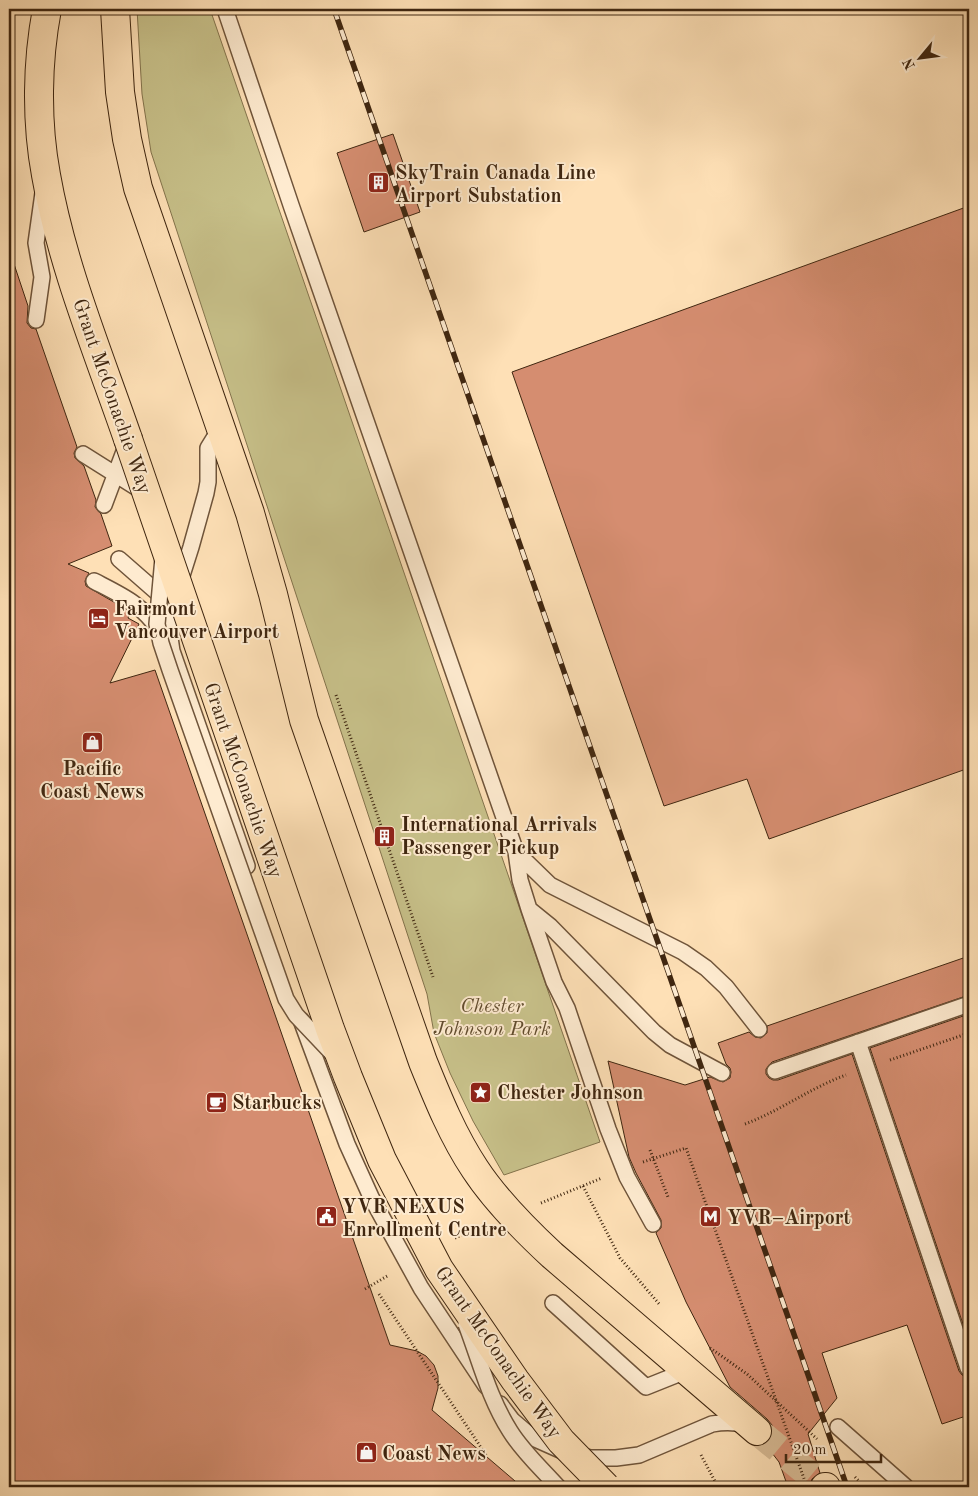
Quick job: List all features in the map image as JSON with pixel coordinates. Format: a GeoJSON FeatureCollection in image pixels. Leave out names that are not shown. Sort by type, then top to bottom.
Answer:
{"type":"FeatureCollection","features":[{"type":"Feature","properties":{"kind":"main road","name":"Grant McConachie Way"},"geometry":{"type":"LineString","coordinates":[[46,9],[41,57],[40,136],[46,174],[63,250],[348,1077],[382,1160],[439,1269],[515,1380],[561,1441],[606,1487]]}},
{"type":"Feature","properties":{"kind":"main road"},"geometry":{"type":"LineString","coordinates":[[115,9],[120,92],[127,139],[138,188],[250,513],[273,594],[304,720],[417,1044],[441,1106],[475,1169],[524,1229],[757,1431]]}},
{"type":"Feature","properties":{"kind":"lane"},"geometry":{"type":"LineString","coordinates":[[225,9],[292,208],[516,852],[520,880],[554,982],[566,1008],[608,1129],[628,1177],[653,1224]]}},
{"type":"Feature","properties":{"kind":"lane"},"geometry":{"type":"LineString","coordinates":[[36,320],[42,276],[36,243],[46,174]]}},
{"type":"Feature","properties":{"kind":"lane"},"geometry":{"type":"LineString","coordinates":[[221,427],[208,448],[208,482],[206,493],[192,547],[171,610],[168,631],[172,651],[321,1078],[347,1144],[371,1197],[422,1288],[481,1380],[512,1420],[533,1438],[560,1450],[590,1458],[616,1458],[639,1455],[712,1424],[724,1422],[738,1423],[757,1431]]}},
{"type":"Feature","properties":{"kind":"lane"},"geometry":{"type":"LineString","coordinates":[[104,505],[128,439]]}},
{"type":"Feature","properties":{"kind":"lane"},"geometry":{"type":"LineString","coordinates":[[83,454],[148,495]]}},
{"type":"Feature","properties":{"kind":"lane"},"geometry":{"type":"LineString","coordinates":[[162,539],[164,549],[158,624],[161,643],[170,670],[286,999],[296,1015],[336,1058],[348,1077]]}},
{"type":"Feature","properties":{"kind":"lane"},"geometry":{"type":"LineString","coordinates":[[119,559],[189,619]]}},
{"type":"Feature","properties":{"kind":"lane"},"geometry":{"type":"LineString","coordinates":[[94,581],[132,600],[149,616],[162,633],[172,651]]}},
{"type":"Feature","properties":{"kind":"lane"},"geometry":{"type":"LineString","coordinates":[[516,852],[550,885],[683,952],[706,968],[726,987],[759,1028]]}},
{"type":"Feature","properties":{"kind":"lane"},"geometry":{"type":"LineString","coordinates":[[529,909],[550,926],[665,1041],[693,1059],[722,1073]]}},
{"type":"Feature","properties":{"kind":"lane"},"geometry":{"type":"LineString","coordinates":[[775,1071],[969,1004]]}},
{"type":"Feature","properties":{"kind":"lane"},"geometry":{"type":"LineString","coordinates":[[858,1042],[969,1367]]}},
{"type":"Feature","properties":{"kind":"lane"},"geometry":{"type":"LineString","coordinates":[[439,1269],[467,1325],[483,1374],[498,1411],[516,1439],[558,1487]]}},
{"type":"Feature","properties":{"kind":"lane"},"geometry":{"type":"LineString","coordinates":[[553,1303],[646,1387],[686,1371]]}},
{"type":"Feature","properties":{"kind":"lane"},"geometry":{"type":"LineString","coordinates":[[838,1427],[906,1487]]}},
{"type":"Feature","properties":{"kind":"path"},"geometry":{"type":"LineString","coordinates":[[9,266],[11,278]]}},
{"type":"Feature","properties":{"kind":"path"},"geometry":{"type":"LineString","coordinates":[[336,695],[433,977]]}},
{"type":"Feature","properties":{"kind":"path"},"geometry":{"type":"LineString","coordinates":[[643,1162],[686,1148],[807,1487]]}},
{"type":"Feature","properties":{"kind":"path"},"geometry":{"type":"LineString","coordinates":[[533,1206],[609,1176]]}},
{"type":"Feature","properties":{"kind":"path"},"geometry":{"type":"LineString","coordinates":[[583,1186],[620,1258],[663,1308]]}},
{"type":"Feature","properties":{"kind":"path"},"geometry":{"type":"LineString","coordinates":[[449,1241],[483,1226]]}},
{"type":"Feature","properties":{"kind":"path"},"geometry":{"type":"LineString","coordinates":[[379,1294],[486,1455]]}},
{"type":"Feature","properties":{"kind":"path"},"geometry":{"type":"LineString","coordinates":[[708,1346],[747,1374],[809,1432]]}},
{"type":"Feature","properties":{"kind":"path"},"geometry":{"type":"LineString","coordinates":[[700,1452],[718,1487]]}},
{"type":"Feature","properties":{"kind":"green space","name":"Chester Johnson Park"},"geometry":{"type":"Polygon","coordinates":[[[137,9],[210,9],[600,1142],[504,1175],[473,1121],[450,1073],[434,1033],[427,994],[151,152],[142,94],[137,9]]]}},
{"type":"Feature","properties":{"kind":"building","name":"SkyTrain Canada Line Airport Substation"},"geometry":{"type":"Polygon","coordinates":[[[393,134],[420,212],[364,232],[337,153],[393,134]]]}},
{"type":"Feature","properties":{"kind":"building"},"geometry":{"type":"Polygon","coordinates":[[[969,206],[969,768],[769,839],[747,779],[664,806],[512,372],[969,206]]]}},
{"type":"Feature","properties":{"kind":"building"},"geometry":{"type":"Polygon","coordinates":[[[13,261],[28,306],[27,323],[31,328],[36,329],[77,447],[74,453],[75,458],[84,466],[96,500],[95,507],[101,514],[112,546],[68,564],[89,573],[85,581],[86,586],[126,609],[130,613],[128,618],[139,624],[110,683],[155,670],[390,1345],[417,1351],[426,1356],[434,1365],[438,1376],[438,1388],[432,1410],[522,1487],[9,1487],[9,262],[13,261]]]}},
{"type":"Feature","properties":{"kind":"building"},"geometry":{"type":"Polygon","coordinates":[[[969,956],[969,995],[772,1062],[766,1069],[766,1074],[769,1078],[778,1080],[852,1054],[959,1371],[962,1375],[969,1377],[969,1415],[942,1424],[907,1325],[822,1353],[837,1398],[808,1434],[820,1473],[812,1479],[809,1487],[788,1487],[779,1462],[765,1444],[769,1441],[772,1434],[772,1425],[730,1387],[686,1302],[656,1233],[661,1228],[661,1220],[629,1157],[608,1061],[685,1085],[710,1077],[723,1082],[730,1078],[731,1072],[718,1043],[749,1032],[755,1037],[761,1038],[767,1033],[767,1026],[969,956]]]}},
{"type":"Feature","properties":{"kind":"building"},"geometry":{"type":"Polygon","coordinates":[[[969,1014],[969,1342],[870,1048],[969,1014]]]}},
{"type":"Feature","properties":{"kind":"tunnel"},"geometry":{"type":"LineString","coordinates":[[757,1431],[825,1487]]}},
{"type":"Feature","properties":{"kind":"railway"},"geometry":{"type":"LineString","coordinates":[[334,9],[847,1487]]}},
{"type":"Feature","properties":{"kind":"place","name":"SkyTrain Canada Line Airport Substation"},"geometry":{"type":"Point","coordinates":[379,183]}},
{"type":"Feature","properties":{"kind":"place","name":"Fairmont Vancouver Airport"},"geometry":{"type":"Point","coordinates":[98,619]}},
{"type":"Feature","properties":{"kind":"place","name":"Pacific Coast News"},"geometry":{"type":"Point","coordinates":[92,742]}},
{"type":"Feature","properties":{"kind":"place","name":"International Arrivals Passenger Pickup"},"geometry":{"type":"Point","coordinates":[385,836]}},
{"type":"Feature","properties":{"kind":"place","name":"Chester Johnson"},"geometry":{"type":"Point","coordinates":[481,1092]}},
{"type":"Feature","properties":{"kind":"place","name":"Starbucks"},"geometry":{"type":"Point","coordinates":[216,1102]}},
{"type":"Feature","properties":{"kind":"place","name":"YVR NEXUS Enrollment Centre"},"geometry":{"type":"Point","coordinates":[326,1217]}},
{"type":"Feature","properties":{"kind":"place","name":"YVR–Airport"},"geometry":{"type":"Point","coordinates":[711,1217]}},
{"type":"Feature","properties":{"kind":"place","name":"Coast News"},"geometry":{"type":"Point","coordinates":[366,1453]}}]}
